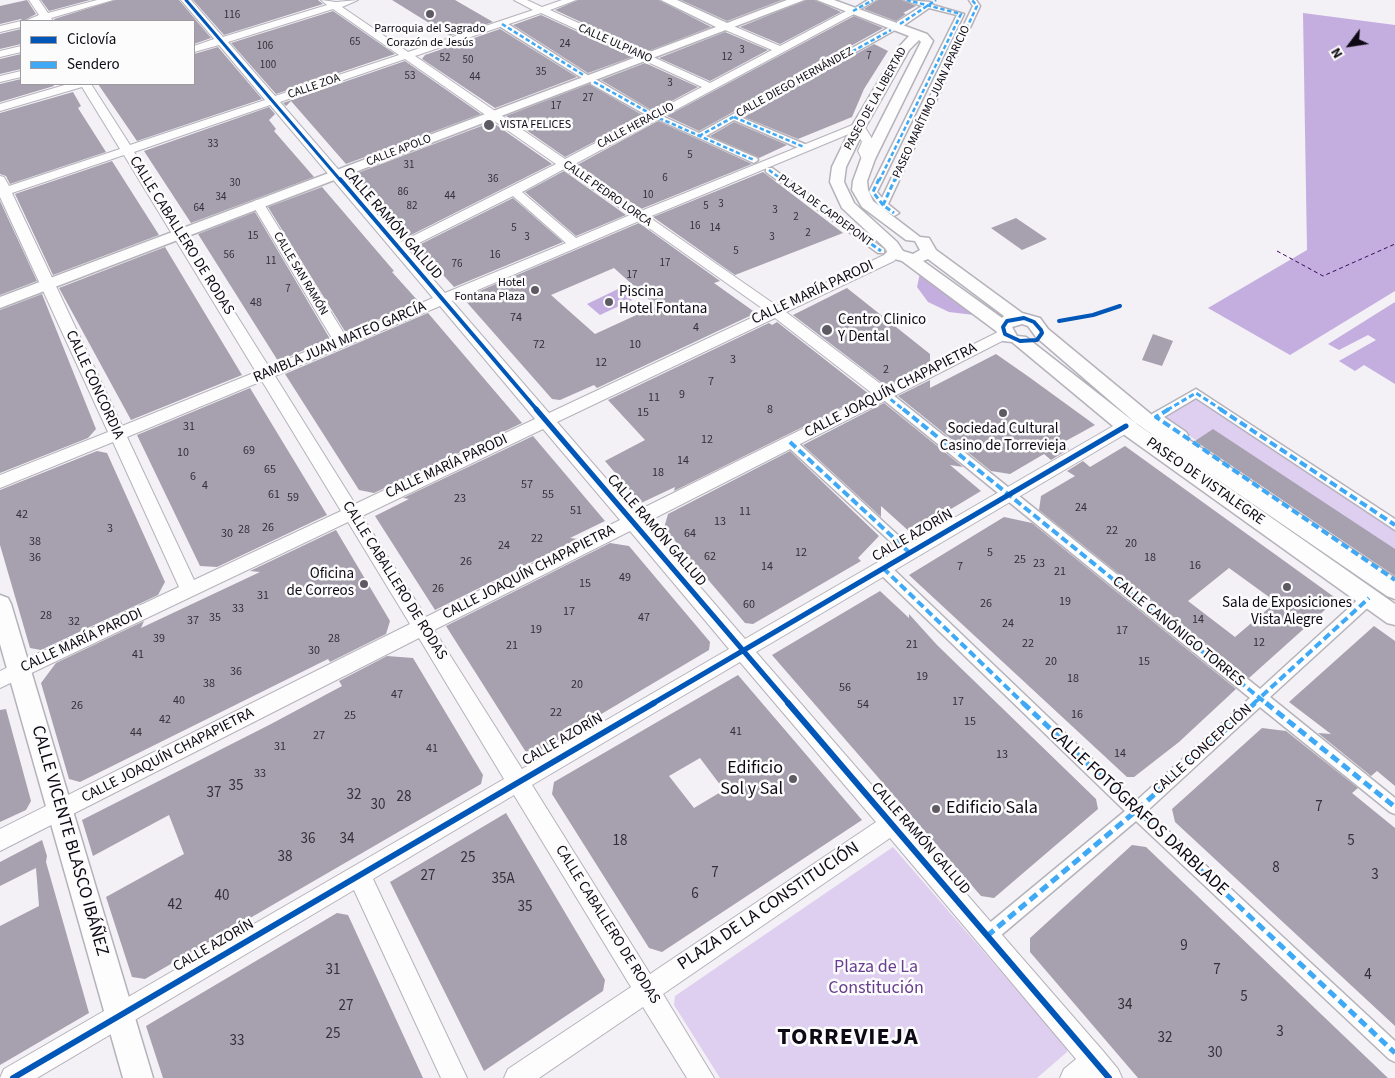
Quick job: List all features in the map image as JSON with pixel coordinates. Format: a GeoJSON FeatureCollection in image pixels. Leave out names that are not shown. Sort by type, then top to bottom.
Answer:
{"type":"FeatureCollection","features":[{"type":"Feature","properties":{"kind":"street"},"geometry":{"type":"LineString","coordinates":[[34,0],[47,19],[108,0]]}},
{"type":"Feature","properties":{"kind":"street","name":"CALLE RAMÓN GALLUD"},"geometry":{"type":"LineString","coordinates":[[186,0],[334,176],[1101,1069]]}},
{"type":"Feature","properties":{"kind":"street"},"geometry":{"type":"LineString","coordinates":[[195,49],[330,3],[354,0]]}},
{"type":"Feature","properties":{"kind":"street","name":"CALLE ULPIANO"},"geometry":{"type":"LineString","coordinates":[[518,0],[711,87]]}},
{"type":"Feature","properties":{"kind":"street","name":"CALLE ZOA"},"geometry":{"type":"LineString","coordinates":[[2,188],[128,150],[571,0]]}},
{"type":"Feature","properties":{"kind":"street"},"geometry":{"type":"LineString","coordinates":[[667,0],[781,50]]}},
{"type":"Feature","properties":{"kind":"street","name":"CALLE APOLO"},"geometry":{"type":"LineString","coordinates":[[0,303],[798,0]]}},
{"type":"Feature","properties":{"kind":"street"},"geometry":{"type":"LineString","coordinates":[[823,0],[918,35]]}},
{"type":"Feature","properties":{"kind":"street","name":"CALLE HERACLIO"},"geometry":{"type":"LineString","coordinates":[[398,249],[514,191],[873,0]]}},
{"type":"Feature","properties":{"kind":"street"},"geometry":{"type":"LineString","coordinates":[[894,213],[883,205],[873,192],[961,14],[907,0]]}},
{"type":"Feature","properties":{"kind":"street"},"geometry":{"type":"LineString","coordinates":[[900,24],[936,0]]}},
{"type":"Feature","properties":{"kind":"street","name":"PASEO MARÍTIMO JUAN APARICIO"},"geometry":{"type":"LineString","coordinates":[[883,205],[977,6],[972,0]]}},
{"type":"Feature","properties":{"kind":"street","name":"CALLE PEDRO LORCA"},"geometry":{"type":"LineString","coordinates":[[330,3],[776,310],[884,394]]}},
{"type":"Feature","properties":{"kind":"street"},"geometry":{"type":"LineString","coordinates":[[0,30],[20,24]]}},
{"type":"Feature","properties":{"kind":"street"},"geometry":{"type":"LineString","coordinates":[[502,24],[585,76]]}},
{"type":"Feature","properties":{"kind":"street","name":"CALLE DIEGO HERNÁNDEZ"},"geometry":{"type":"LineString","coordinates":[[699,136],[891,30]]}},
{"type":"Feature","properties":{"kind":"street","name":"PASEO DE LA LIBERTAD"},"geometry":{"type":"LineString","coordinates":[[1009,334],[894,252],[853,212],[839,189],[839,168],[859,126],[904,48],[918,35],[926,39],[928,43],[868,159],[860,181],[863,198],[873,210],[927,245],[929,252],[1018,318]]}},
{"type":"Feature","properties":{"kind":"street"},"geometry":{"type":"LineString","coordinates":[[0,54],[20,49]]}},
{"type":"Feature","properties":{"kind":"street"},"geometry":{"type":"LineString","coordinates":[[0,79],[20,74]]}},
{"type":"Feature","properties":{"kind":"street"},"geometry":{"type":"LineString","coordinates":[[594,82],[655,116],[761,165]]}},
{"type":"Feature","properties":{"kind":"street"},"geometry":{"type":"LineString","coordinates":[[0,108],[76,85]]}},
{"type":"Feature","properties":{"kind":"street","name":"CALLE CABALLERO DE RODAS"},"geometry":{"type":"LineString","coordinates":[[87,85],[702,1078]]}},
{"type":"Feature","properties":{"kind":"street"},"geometry":{"type":"LineString","coordinates":[[734,117],[804,147]]}},
{"type":"Feature","properties":{"kind":"street"},"geometry":{"type":"LineString","coordinates":[[859,126],[868,142],[864,151],[868,159]]}},
{"type":"Feature","properties":{"kind":"street","name":"PLAZA DE CAPDEPONT"},"geometry":{"type":"LineString","coordinates":[[761,165],[859,126]]}},
{"type":"Feature","properties":{"kind":"street","name":"PLAZA DE CAPDEPONT"},"geometry":{"type":"LineString","coordinates":[[761,165],[894,252]]}},
{"type":"Feature","properties":{"kind":"street","name":"RAMBLA JUAN MATEO GARCÍA"},"geometry":{"type":"LineString","coordinates":[[0,482],[342,343],[761,165]]}},
{"type":"Feature","properties":{"kind":"street","name":"CALLE CONCORDIA"},"geometry":{"type":"LineString","coordinates":[[2,188],[189,590]]}},
{"type":"Feature","properties":{"kind":"street"},"geometry":{"type":"LineString","coordinates":[[514,191],[575,244]]}},
{"type":"Feature","properties":{"kind":"street","name":"CALLE SAN RAMÓN"},"geometry":{"type":"LineString","coordinates":[[258,204],[342,343]]}},
{"type":"Feature","properties":{"kind":"street"},"geometry":{"type":"LineString","coordinates":[[912,237],[901,238],[894,252],[922,258],[929,252]]}},
{"type":"Feature","properties":{"kind":"street","name":"CALLE MARÍA PARODI"},"geometry":{"type":"LineString","coordinates":[[10,675],[544,420],[889,258],[894,252]]}},
{"type":"Feature","properties":{"kind":"street"},"geometry":{"type":"LineString","coordinates":[[1018,318],[1007,321],[1009,334],[1032,342],[1042,333]]}},
{"type":"Feature","properties":{"kind":"street","name":"PASEO DE VISTALEGRE"},"geometry":{"type":"LineString","coordinates":[[1018,318],[1034,322],[1042,333],[1146,420],[1395,590]]}},
{"type":"Feature","properties":{"kind":"street","name":"CALLE JOAQUÍN CHAPAPIETRA"},"geometry":{"type":"LineString","coordinates":[[0,840],[884,394],[1009,334]]}},
{"type":"Feature","properties":{"kind":"street","name":"PASEO DE VISTALEGRE"},"geometry":{"type":"LineString","coordinates":[[1009,334],[1126,426],[1395,616]]}},
{"type":"Feature","properties":{"kind":"street"},"geometry":{"type":"LineString","coordinates":[[1395,525],[1196,393],[1156,417],[1395,580]]}},
{"type":"Feature","properties":{"kind":"street","name":"CALLE CANÓNIGO TORRES"},"geometry":{"type":"LineString","coordinates":[[884,394],[1395,807]]}},
{"type":"Feature","properties":{"kind":"street","name":"CALLE AZORÍN"},"geometry":{"type":"LineString","coordinates":[[14,1078],[1126,426]]}},
{"type":"Feature","properties":{"kind":"street"},"geometry":{"type":"LineString","coordinates":[[790,442],[910,553]]}},
{"type":"Feature","properties":{"kind":"street","name":"CALLE FOTÓGRAFOS DARBLADE"},"geometry":{"type":"LineString","coordinates":[[883,568],[1136,811],[1395,1053]]}},
{"type":"Feature","properties":{"kind":"street","name":"CALLE CONCEPCIÓN"},"geometry":{"type":"LineString","coordinates":[[987,936],[1136,811],[1369,598]]}},
{"type":"Feature","properties":{"kind":"street","name":"CALLE VICENTE BLASCO IBÁÑEZ"},"geometry":{"type":"LineString","coordinates":[[0,604],[10,675],[60,810],[138,1078]]}},
{"type":"Feature","properties":{"kind":"street","name":"PLAZA DE LA CONSTITUCIÓN"},"geometry":{"type":"LineString","coordinates":[[517,1078],[891,825]]}},
{"type":"Feature","properties":{"kind":"street"},"geometry":{"type":"LineString","coordinates":[[359,875],[454,1078]]}},
{"type":"Feature","properties":{"kind":"street"},"geometry":{"type":"LineString","coordinates":[[1073,1078],[1101,1069]]}},
{"type":"Feature","properties":{"kind":"green space"},"geometry":{"type":"Polygon","coordinates":[[[1193,397],[1395,529],[1395,576],[1162,417],[1193,397]]]}},
{"type":"Feature","properties":{"kind":"green space","name":"Plaza de La Constitución"},"geometry":{"type":"Polygon","coordinates":[[[893,847],[1067,1048],[1067,1052],[1037,1078],[720,1078],[674,1005],[675,996],[893,847]]]}},
{"type":"Feature","properties":{"kind":"shaded area"},"geometry":{"type":"Polygon","coordinates":[[[1303,13],[1395,25],[1395,291],[1290,355],[1208,308],[1307,250],[1303,13]]]}},
{"type":"Feature","properties":{"kind":"shaded area"},"geometry":{"type":"Polygon","coordinates":[[[920,273],[974,315],[949,312],[928,302],[917,287],[920,273]]]}},
{"type":"Feature","properties":{"kind":"shaded area","name":"Piscina Hotel Fontana"},"geometry":{"type":"Polygon","coordinates":[[[618,289],[632,300],[600,315],[587,304],[618,289]]]}},
{"type":"Feature","properties":{"kind":"shaded area"},"geometry":{"type":"Polygon","coordinates":[[[1395,302],[1395,384],[1364,365],[1355,371],[1339,361],[1376,340],[1368,335],[1339,350],[1328,344],[1395,302]]]}},
{"type":"Feature","properties":{"kind":"building"},"geometry":{"type":"Polygon","coordinates":[[[27,0],[36,14],[25,20],[21,19],[0,24],[0,6],[27,0]]]}},
{"type":"Feature","properties":{"kind":"building"},"geometry":{"type":"Polygon","coordinates":[[[41,0],[90,0],[49,11],[41,0]]]}},
{"type":"Feature","properties":{"kind":"building"},"geometry":{"type":"Polygon","coordinates":[[[115,0],[179,0],[211,38],[195,44],[195,20],[54,19],[115,0]]]}},
{"type":"Feature","properties":{"kind":"building"},"geometry":{"type":"Polygon","coordinates":[[[193,0],[318,0],[323,4],[224,35],[193,0]]]}},
{"type":"Feature","properties":{"kind":"building"},"geometry":{"type":"Polygon","coordinates":[[[392,0],[455,0],[493,22],[450,36],[392,0]]]}},
{"type":"Feature","properties":{"kind":"building"},"geometry":{"type":"Polygon","coordinates":[[[578,0],[659,0],[711,27],[646,52],[555,10],[578,0]]]}},
{"type":"Feature","properties":{"kind":"building"},"geometry":{"type":"Polygon","coordinates":[[[681,0],[782,0],[727,21],[681,0]]]}},
{"type":"Feature","properties":{"kind":"building"},"geometry":{"type":"Polygon","coordinates":[[[806,0],[815,0],[841,12],[780,44],[740,27],[806,0]]]}},
{"type":"Feature","properties":{"kind":"building"},"geometry":{"type":"Polygon","coordinates":[[[878,0],[902,0],[916,6],[903,13],[906,14],[896,21],[864,9],[878,0]]]}},
{"type":"Feature","properties":{"kind":"building"},"geometry":{"type":"Polygon","coordinates":[[[333,11],[395,54],[276,94],[231,43],[333,11]]]}},
{"type":"Feature","properties":{"kind":"building"},"geometry":{"type":"Polygon","coordinates":[[[541,15],[632,57],[588,73],[513,25],[541,15]]]}},
{"type":"Feature","properties":{"kind":"building"},"geometry":{"type":"Polygon","coordinates":[[[854,16],[883,28],[699,131],[667,116],[854,16]]]}},
{"type":"Feature","properties":{"kind":"building"},"geometry":{"type":"Polygon","coordinates":[[[20,29],[20,44],[0,49],[0,34],[20,29]]]}},
{"type":"Feature","properties":{"kind":"building"},"geometry":{"type":"Polygon","coordinates":[[[500,29],[577,77],[495,108],[422,59],[425,55],[500,29]]]}},
{"type":"Feature","properties":{"kind":"building"},"geometry":{"type":"Polygon","coordinates":[[[725,32],[768,50],[710,81],[659,58],[725,32]]]}},
{"type":"Feature","properties":{"kind":"building"},"geometry":{"type":"Polygon","coordinates":[[[874,44],[888,51],[864,89],[852,117],[798,139],[744,117],[874,44]]]}},
{"type":"Feature","properties":{"kind":"building"},"geometry":{"type":"Polygon","coordinates":[[[218,47],[262,99],[137,141],[99,85],[195,85],[195,54],[218,47]]]}},
{"type":"Feature","properties":{"kind":"building"},"geometry":{"type":"Polygon","coordinates":[[[20,54],[20,69],[0,74],[0,59],[20,54]]]}},
{"type":"Feature","properties":{"kind":"building"},"geometry":{"type":"Polygon","coordinates":[[[405,61],[481,114],[346,164],[291,101],[286,106],[283,103],[405,61]]]}},
{"type":"Feature","properties":{"kind":"building"},"geometry":{"type":"Polygon","coordinates":[[[645,63],[698,87],[653,111],[601,80],[645,63]]]}},
{"type":"Feature","properties":{"kind":"building"},"geometry":{"type":"Polygon","coordinates":[[[20,79],[20,85],[54,86],[0,102],[0,84],[20,79]]]}},
{"type":"Feature","properties":{"kind":"building"},"geometry":{"type":"Polygon","coordinates":[[[589,84],[644,116],[565,157],[506,116],[589,84]]]}},
{"type":"Feature","properties":{"kind":"building"},"geometry":{"type":"Polygon","coordinates":[[[73,92],[81,106],[78,108],[106,152],[10,184],[6,176],[0,174],[0,113],[73,92]]]}},
{"type":"Feature","properties":{"kind":"building"},"geometry":{"type":"Polygon","coordinates":[[[269,107],[275,114],[269,120],[276,129],[274,131],[314,177],[191,223],[144,151],[269,107]]]}},
{"type":"Feature","properties":{"kind":"building"},"geometry":{"type":"Polygon","coordinates":[[[658,121],[752,164],[641,209],[577,165],[658,121]]]}},
{"type":"Feature","properties":{"kind":"building"},"geometry":{"type":"Polygon","coordinates":[[[492,122],[552,164],[409,236],[355,174],[492,122]]]}},
{"type":"Feature","properties":{"kind":"building"},"geometry":{"type":"Polygon","coordinates":[[[734,122],[787,145],[759,158],[710,136],[734,122]]]}},
{"type":"Feature","properties":{"kind":"building"},"geometry":{"type":"Polygon","coordinates":[[[112,161],[159,235],[53,275],[15,194],[112,161]]]}},
{"type":"Feature","properties":{"kind":"building"},"geometry":{"type":"Polygon","coordinates":[[[564,171],[626,215],[576,236],[525,192],[564,171]]]}},
{"type":"Feature","properties":{"kind":"building"},"geometry":{"type":"Polygon","coordinates":[[[763,172],[843,233],[735,275],[653,217],[763,172]]]}},
{"type":"Feature","properties":{"kind":"building"},"geometry":{"type":"Polygon","coordinates":[[[322,187],[419,302],[346,333],[268,207],[322,187]]]}},
{"type":"Feature","properties":{"kind":"building"},"geometry":{"type":"Polygon","coordinates":[[[513,198],[563,242],[454,287],[417,246],[513,198]]]}},
{"type":"Feature","properties":{"kind":"building"},"geometry":{"type":"Polygon","coordinates":[[[0,201],[37,281],[0,295],[0,201]]]}},
{"type":"Feature","properties":{"kind":"building"},"geometry":{"type":"Polygon","coordinates":[[[255,212],[330,339],[278,361],[198,234],[255,212]]]}},
{"type":"Feature","properties":{"kind":"building"},"geometry":{"type":"Polygon","coordinates":[[[1016,218],[1047,239],[1022,250],[991,228],[1016,218]]]}},
{"type":"Feature","properties":{"kind":"building"},"geometry":{"type":"Polygon","coordinates":[[[639,223],[720,281],[714,283],[756,313],[597,388],[594,385],[560,400],[552,399],[463,298],[639,223]],[[614,268],[551,295],[595,334],[656,306],[614,268]]]}},
{"type":"Feature","properties":{"kind":"building"},"geometry":{"type":"Polygon","coordinates":[[[165,247],[242,375],[131,420],[59,288],[165,247]]]}},
{"type":"Feature","properties":{"kind":"building"},"geometry":{"type":"Polygon","coordinates":[[[847,288],[930,354],[930,364],[886,386],[793,315],[847,288]]]}},
{"type":"Feature","properties":{"kind":"building"},"geometry":{"type":"Polygon","coordinates":[[[42,294],[96,429],[88,438],[0,473],[0,310],[42,294]]]}},
{"type":"Feature","properties":{"kind":"building"},"geometry":{"type":"Polygon","coordinates":[[[428,313],[522,423],[374,493],[359,490],[285,374],[428,313]]]}},
{"type":"Feature","properties":{"kind":"building"},"geometry":{"type":"Polygon","coordinates":[[[777,322],[869,394],[674,491],[675,487],[641,503],[605,461],[645,440],[608,400],[769,323],[772,325],[777,322]]]}},
{"type":"Feature","properties":{"kind":"building"},"geometry":{"type":"Polygon","coordinates":[[[1153,334],[1173,341],[1162,366],[1142,360],[1153,334]]]}},
{"type":"Feature","properties":{"kind":"building"},"geometry":{"type":"Polygon","coordinates":[[[996,354],[1095,425],[1062,443],[1069,449],[1051,460],[1044,454],[1010,474],[991,471],[898,396],[930,380],[930,388],[996,354]]]}},
{"type":"Feature","properties":{"kind":"building"},"geometry":{"type":"Polygon","coordinates":[[[250,388],[327,515],[217,567],[200,566],[137,435],[250,388]]]}},
{"type":"Feature","properties":{"kind":"building"},"geometry":{"type":"Polygon","coordinates":[[[884,403],[963,467],[950,465],[981,491],[911,533],[881,506],[881,517],[803,445],[884,403]]]}},
{"type":"Feature","properties":{"kind":"building"},"geometry":{"type":"Polygon","coordinates":[[[1213,429],[1395,549],[1395,576],[1195,441],[1213,429]]]}},
{"type":"Feature","properties":{"kind":"building"},"geometry":{"type":"Polygon","coordinates":[[[533,436],[605,521],[570,538],[578,539],[435,610],[375,516],[409,499],[403,498],[533,436]]]}},
{"type":"Feature","properties":{"kind":"building"},"geometry":{"type":"Polygon","coordinates":[[[1125,446],[1337,599],[1249,678],[1039,510],[1041,496],[1075,476],[1067,471],[1083,461],[1090,467],[1125,446]],[[1229,568],[1188,601],[1235,637],[1276,602],[1229,568]]]}},
{"type":"Feature","properties":{"kind":"building"},"geometry":{"type":"Polygon","coordinates":[[[97,451],[107,453],[165,582],[158,595],[41,650],[30,648],[0,545],[0,490],[97,451]]]}},
{"type":"Feature","properties":{"kind":"building"},"geometry":{"type":"Polygon","coordinates":[[[790,451],[879,536],[858,558],[861,561],[753,624],[745,623],[664,528],[668,514],[790,451]]]}},
{"type":"Feature","properties":{"kind":"building"},"geometry":{"type":"Polygon","coordinates":[[[1004,517],[1032,523],[1236,689],[1179,742],[1134,777],[1127,777],[909,575],[1004,517]]]}},
{"type":"Feature","properties":{"kind":"building"},"geometry":{"type":"Polygon","coordinates":[[[336,530],[390,621],[386,634],[330,662],[328,659],[80,782],[69,779],[41,683],[56,663],[144,621],[141,628],[260,572],[250,571],[336,530]]]}},
{"type":"Feature","properties":{"kind":"building"},"geometry":{"type":"Polygon","coordinates":[[[610,543],[629,546],[710,642],[709,650],[529,757],[446,626],[610,543]]]}},
{"type":"Feature","properties":{"kind":"building"},"geometry":{"type":"Polygon","coordinates":[[[880,591],[909,618],[909,614],[937,645],[1096,799],[1098,809],[994,898],[981,896],[772,655],[880,591]]]}},
{"type":"Feature","properties":{"kind":"building"},"geometry":{"type":"Polygon","coordinates":[[[1374,626],[1395,641],[1395,786],[1377,771],[1371,776],[1318,733],[1331,734],[1289,702],[1374,626]]]}},
{"type":"Feature","properties":{"kind":"building"},"geometry":{"type":"Polygon","coordinates":[[[387,656],[413,658],[483,775],[481,784],[145,979],[132,977],[106,897],[184,854],[169,815],[93,856],[82,820],[342,686],[339,681],[387,656]]]}},
{"type":"Feature","properties":{"kind":"building"},"geometry":{"type":"Polygon","coordinates":[[[738,675],[862,820],[662,952],[649,948],[552,794],[554,782],[738,675]],[[700,758],[669,776],[694,808],[724,790],[700,758]]]}},
{"type":"Feature","properties":{"kind":"building"},"geometry":{"type":"Polygon","coordinates":[[[6,709],[31,801],[26,810],[0,822],[0,710],[6,709]]]}},
{"type":"Feature","properties":{"kind":"building"},"geometry":{"type":"Polygon","coordinates":[[[1262,728],[1286,731],[1358,788],[1352,793],[1395,828],[1395,1026],[1175,822],[1172,809],[1262,728]]]}},
{"type":"Feature","properties":{"kind":"building"},"geometry":{"type":"Polygon","coordinates":[[[506,813],[605,980],[603,991],[484,1071],[390,882],[506,813]]]}},
{"type":"Feature","properties":{"kind":"building"},"geometry":{"type":"Polygon","coordinates":[[[42,840],[47,856],[46,862],[89,1013],[0,1065],[0,926],[39,906],[36,868],[0,886],[0,862],[42,840]]]}},
{"type":"Feature","properties":{"kind":"building"},"geometry":{"type":"Polygon","coordinates":[[[1132,845],[1146,847],[1388,1078],[1138,1078],[1030,952],[1030,938],[1132,845]]]}},
{"type":"Feature","properties":{"kind":"building"},"geometry":{"type":"Polygon","coordinates":[[[337,913],[348,915],[423,1078],[163,1078],[146,1026],[337,913]]]}},
{"type":"Feature","properties":{"kind":"ferry route"},"geometry":{"type":"LineString","coordinates":[[1277,251],[1323,276],[1395,244]]}},
{"type":"Feature","properties":{"kind":"marked path"},"geometry":{"type":"LineString","coordinates":[[853,11],[873,0]]}},
{"type":"Feature","properties":{"kind":"marked path"},"geometry":{"type":"LineString","coordinates":[[894,213],[883,205],[873,192],[961,14],[907,0]]}},
{"type":"Feature","properties":{"kind":"marked path"},"geometry":{"type":"LineString","coordinates":[[900,24],[936,0]]}},
{"type":"Feature","properties":{"kind":"marked path"},"geometry":{"type":"LineString","coordinates":[[883,205],[977,6],[972,0]]}},
{"type":"Feature","properties":{"kind":"marked path"},"geometry":{"type":"LineString","coordinates":[[502,24],[585,76]]}},
{"type":"Feature","properties":{"kind":"marked path"},"geometry":{"type":"LineString","coordinates":[[699,136],[891,30]]}},
{"type":"Feature","properties":{"kind":"marked path"},"geometry":{"type":"LineString","coordinates":[[594,82],[651,114]]}},
{"type":"Feature","properties":{"kind":"marked path"},"geometry":{"type":"LineString","coordinates":[[734,117],[804,147]]}},
{"type":"Feature","properties":{"kind":"marked path"},"geometry":{"type":"LineString","coordinates":[[659,118],[754,160]]}},
{"type":"Feature","properties":{"kind":"marked path"},"geometry":{"type":"LineString","coordinates":[[769,170],[881,251]]}},
{"type":"Feature","properties":{"kind":"marked path"},"geometry":{"type":"LineString","coordinates":[[1395,525],[1196,393],[1156,417],[1395,580]]}},
{"type":"Feature","properties":{"kind":"marked path"},"geometry":{"type":"LineString","coordinates":[[884,394],[1395,807]]}},
{"type":"Feature","properties":{"kind":"marked path"},"geometry":{"type":"LineString","coordinates":[[790,442],[910,553]]}},
{"type":"Feature","properties":{"kind":"marked path"},"geometry":{"type":"LineString","coordinates":[[883,568],[1136,811],[1395,1053]]}},
{"type":"Feature","properties":{"kind":"marked path"},"geometry":{"type":"LineString","coordinates":[[987,936],[1136,811],[1369,598]]}},
{"type":"Feature","properties":{"kind":"cycle path"},"geometry":{"type":"LineString","coordinates":[[186,0],[1109,1078]]}},
{"type":"Feature","properties":{"kind":"cycle path"},"geometry":{"type":"LineString","coordinates":[[1059,321],[1093,315],[1120,306]]}},
{"type":"Feature","properties":{"kind":"cycle path"},"geometry":{"type":"LineString","coordinates":[[1024,318],[1034,322],[1041,330],[1042,333],[1037,340],[1020,341],[1005,334],[1003,327],[1007,321],[1024,318]]}},
{"type":"Feature","properties":{"kind":"cycle path"},"geometry":{"type":"LineString","coordinates":[[13,1078],[1126,426]]}},
{"type":"Feature","properties":{"kind":"place","name":"Parroquia del Sagrado Corazón de Jesús"},"geometry":{"type":"Point","coordinates":[430,14]}},
{"type":"Feature","properties":{"kind":"place","name":"VISTA FELICES"},"geometry":{"type":"Point","coordinates":[489,125]}},
{"type":"Feature","properties":{"kind":"place","name":"Hotel Fontana Plaza"},"geometry":{"type":"Point","coordinates":[535,290]}},
{"type":"Feature","properties":{"kind":"place","name":"Piscina Hotel Fontana"},"geometry":{"type":"Point","coordinates":[609,302]}},
{"type":"Feature","properties":{"kind":"place","name":"Centro Clinico Y Dental"},"geometry":{"type":"Point","coordinates":[827,330]}},
{"type":"Feature","properties":{"kind":"place","name":"Sociedad Cultural Casino de Torrevieja"},"geometry":{"type":"Point","coordinates":[1003,413]}},
{"type":"Feature","properties":{"kind":"place","name":"Oficina de Correos"},"geometry":{"type":"Point","coordinates":[364,584]}},
{"type":"Feature","properties":{"kind":"place","name":"Sala de Exposiciones Vista Alegre"},"geometry":{"type":"Point","coordinates":[1287,587]}},
{"type":"Feature","properties":{"kind":"place","name":"Edificio Sol y Sal"},"geometry":{"type":"Point","coordinates":[793,779]}},
{"type":"Feature","properties":{"kind":"place","name":"Edificio Sala"},"geometry":{"type":"Point","coordinates":[936,809]}},
{"type":"Feature","properties":{"kind":"district","name":"TORREVIEJA"},"geometry":{"type":"Point","coordinates":[848,1039]}}]}
